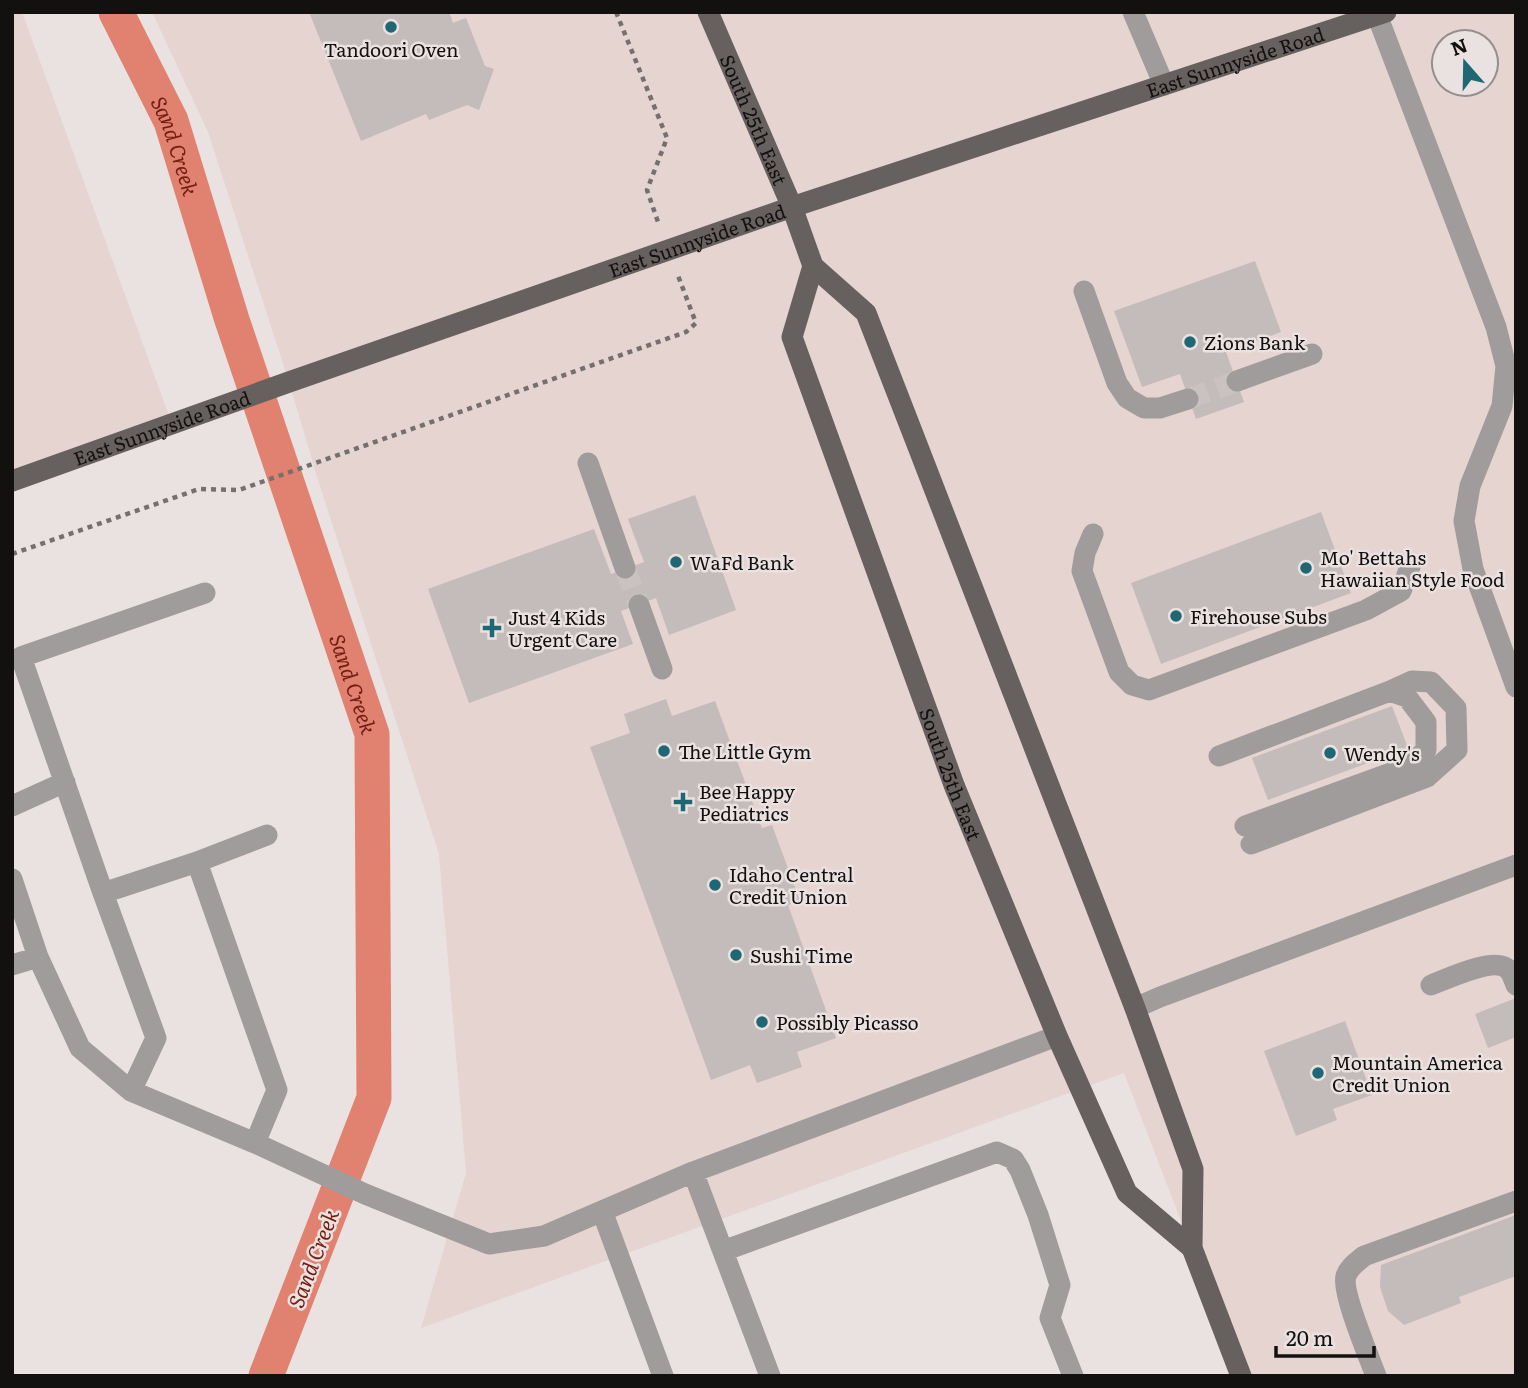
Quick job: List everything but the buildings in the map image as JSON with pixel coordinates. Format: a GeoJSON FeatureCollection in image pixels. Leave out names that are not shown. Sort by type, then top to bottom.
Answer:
{"type":"FeatureCollection","features":[{"type":"Feature","properties":{"kind":"main road","name":"South 25th East"},"geometry":{"type":"LineString","coordinates":[[709,12],[792,207],[813,266],[866,313],[1135,1008],[1193,1169],[1192,1248],[1241,1376]]}},
{"type":"Feature","properties":{"kind":"main road","name":"East Sunnyside Road"},"geometry":{"type":"LineString","coordinates":[[12,481],[792,207],[1381,14]]}},
{"type":"Feature","properties":{"kind":"main road","name":"South 25th East"},"geometry":{"type":"LineString","coordinates":[[813,266],[792,337],[954,785],[1027,967],[1127,1193],[1192,1248]]}},
{"type":"Feature","properties":{"kind":"lane"},"geometry":{"type":"LineString","coordinates":[[1133,12],[1164,85]]}},
{"type":"Feature","properties":{"kind":"lane"},"geometry":{"type":"LineString","coordinates":[[1381,14],[1496,327],[1506,366],[1502,406],[1470,486],[1464,521],[1473,569],[1516,687]]}},
{"type":"Feature","properties":{"kind":"lane"},"geometry":{"type":"LineString","coordinates":[[1084,290],[1117,383],[1127,398],[1144,408],[1160,408],[1188,399]]}},
{"type":"Feature","properties":{"kind":"lane"},"geometry":{"type":"LineString","coordinates":[[1237,381],[1312,354]]}},
{"type":"Feature","properties":{"kind":"lane"},"geometry":{"type":"LineString","coordinates":[[588,463],[625,568]]}},
{"type":"Feature","properties":{"kind":"lane"},"geometry":{"type":"LineString","coordinates":[[1093,534],[1085,553],[1082,571],[1119,671],[1132,685],[1149,690],[1366,610],[1401,591],[1410,567]]}},
{"type":"Feature","properties":{"kind":"lane"},"geometry":{"type":"LineString","coordinates":[[131,1091],[156,1038],[21,657],[205,593]]}},
{"type":"Feature","properties":{"kind":"lane"},"geometry":{"type":"LineString","coordinates":[[639,605],[662,669]]}},
{"type":"Feature","properties":{"kind":"lane"},"geometry":{"type":"LineString","coordinates":[[1219,756],[1412,681],[1431,682],[1456,708],[1457,750],[1427,777],[1248,835],[1410,766],[1426,750],[1426,722],[1407,697],[1390,691]]}},
{"type":"Feature","properties":{"kind":"lane"},"geometry":{"type":"LineString","coordinates":[[12,806],[65,782]]}},
{"type":"Feature","properties":{"kind":"lane"},"geometry":{"type":"LineString","coordinates":[[103,893],[197,862],[267,835]]}},
{"type":"Feature","properties":{"kind":"lane"},"geometry":{"type":"LineString","coordinates":[[197,862],[277,1090],[255,1143]]}},
{"type":"Feature","properties":{"kind":"lane"},"geometry":{"type":"LineString","coordinates":[[1135,1008],[1516,865]]}},
{"type":"Feature","properties":{"kind":"lane"},"geometry":{"type":"LineString","coordinates":[[12,879],[37,957],[80,1048],[131,1091],[255,1143],[365,1194],[489,1244],[544,1236],[693,1172],[1057,1036]]}},
{"type":"Feature","properties":{"kind":"lane"},"geometry":{"type":"LineString","coordinates":[[12,965],[37,957]]}},
{"type":"Feature","properties":{"kind":"lane"},"geometry":{"type":"LineString","coordinates":[[1431,985],[1482,967],[1500,965],[1508,969],[1516,985]]}},
{"type":"Feature","properties":{"kind":"lane"},"geometry":{"type":"LineString","coordinates":[[723,1251],[996,1152],[1013,1159],[1038,1215],[1060,1285],[1050,1318],[1073,1376]]}},
{"type":"Feature","properties":{"kind":"lane"},"geometry":{"type":"LineString","coordinates":[[693,1172],[770,1376]]}},
{"type":"Feature","properties":{"kind":"lane"},"geometry":{"type":"LineString","coordinates":[[1376,1376],[1348,1297],[1345,1278],[1353,1264],[1364,1256],[1516,1201]]}},
{"type":"Feature","properties":{"kind":"lane"},"geometry":{"type":"LineString","coordinates":[[602,1211],[663,1376]]}},
{"type":"Feature","properties":{"kind":"path"},"geometry":{"type":"LineString","coordinates":[[616,12],[667,138],[647,190]]}},
{"type":"Feature","properties":{"kind":"path"},"geometry":{"type":"LineString","coordinates":[[12,554],[199,489],[239,490],[686,332],[696,323]]}},
{"type":"Feature","properties":{"kind":"shaded area"},"geometry":{"type":"Polygon","coordinates":[[[12,12],[22,12],[172,424],[12,481],[12,12]]]}},
{"type":"Feature","properties":{"kind":"shaded area"},"geometry":{"type":"Polygon","coordinates":[[[152,12],[1516,12],[1516,1376],[1241,1376],[1124,1073],[421,1328],[466,1173],[439,854],[208,132],[152,12]]]}},
{"type":"Feature","properties":{"kind":"waterway","name":"Sand Creek"},"geometry":{"type":"LineString","coordinates":[[116,12],[171,121],[232,320],[372,734],[374,1098],[266,1376]]}},
{"type":"Feature","properties":{"kind":"tunnel"},"geometry":{"type":"LineString","coordinates":[[1188,399],[1237,381]]}},
{"type":"Feature","properties":{"kind":"tunnel"},"geometry":{"type":"LineString","coordinates":[[625,568],[639,605]]}},
{"type":"Feature","properties":{"kind":"place","name":"Tandoori Oven"},"geometry":{"type":"Point","coordinates":[391,27]}},
{"type":"Feature","properties":{"kind":"place","name":"Zions Bank"},"geometry":{"type":"Point","coordinates":[1190,342]}},
{"type":"Feature","properties":{"kind":"place","name":"WaFd Bank"},"geometry":{"type":"Point","coordinates":[676,562]}},
{"type":"Feature","properties":{"kind":"place","name":"Mo' Bettahs Hawaiian Style Food"},"geometry":{"type":"Point","coordinates":[1306,568]}},
{"type":"Feature","properties":{"kind":"place","name":"Firehouse Subs"},"geometry":{"type":"Point","coordinates":[1176,616]}},
{"type":"Feature","properties":{"kind":"place","name":"Just 4 Kids Urgent Care"},"geometry":{"type":"Point","coordinates":[492,628]}},
{"type":"Feature","properties":{"kind":"place","name":"The Little Gym"},"geometry":{"type":"Point","coordinates":[664,751]}},
{"type":"Feature","properties":{"kind":"place","name":"Wendy's"},"geometry":{"type":"Point","coordinates":[1330,753]}},
{"type":"Feature","properties":{"kind":"place","name":"Bee Happy Pediatrics"},"geometry":{"type":"Point","coordinates":[683,802]}},
{"type":"Feature","properties":{"kind":"place","name":"Idaho Central Credit Union"},"geometry":{"type":"Point","coordinates":[715,885]}},
{"type":"Feature","properties":{"kind":"place","name":"Sushi Time"},"geometry":{"type":"Point","coordinates":[736,955]}},
{"type":"Feature","properties":{"kind":"place","name":"Possibly Picasso"},"geometry":{"type":"Point","coordinates":[762,1022]}},
{"type":"Feature","properties":{"kind":"place","name":"Mountain America Credit Union"},"geometry":{"type":"Point","coordinates":[1318,1073]}}]}
